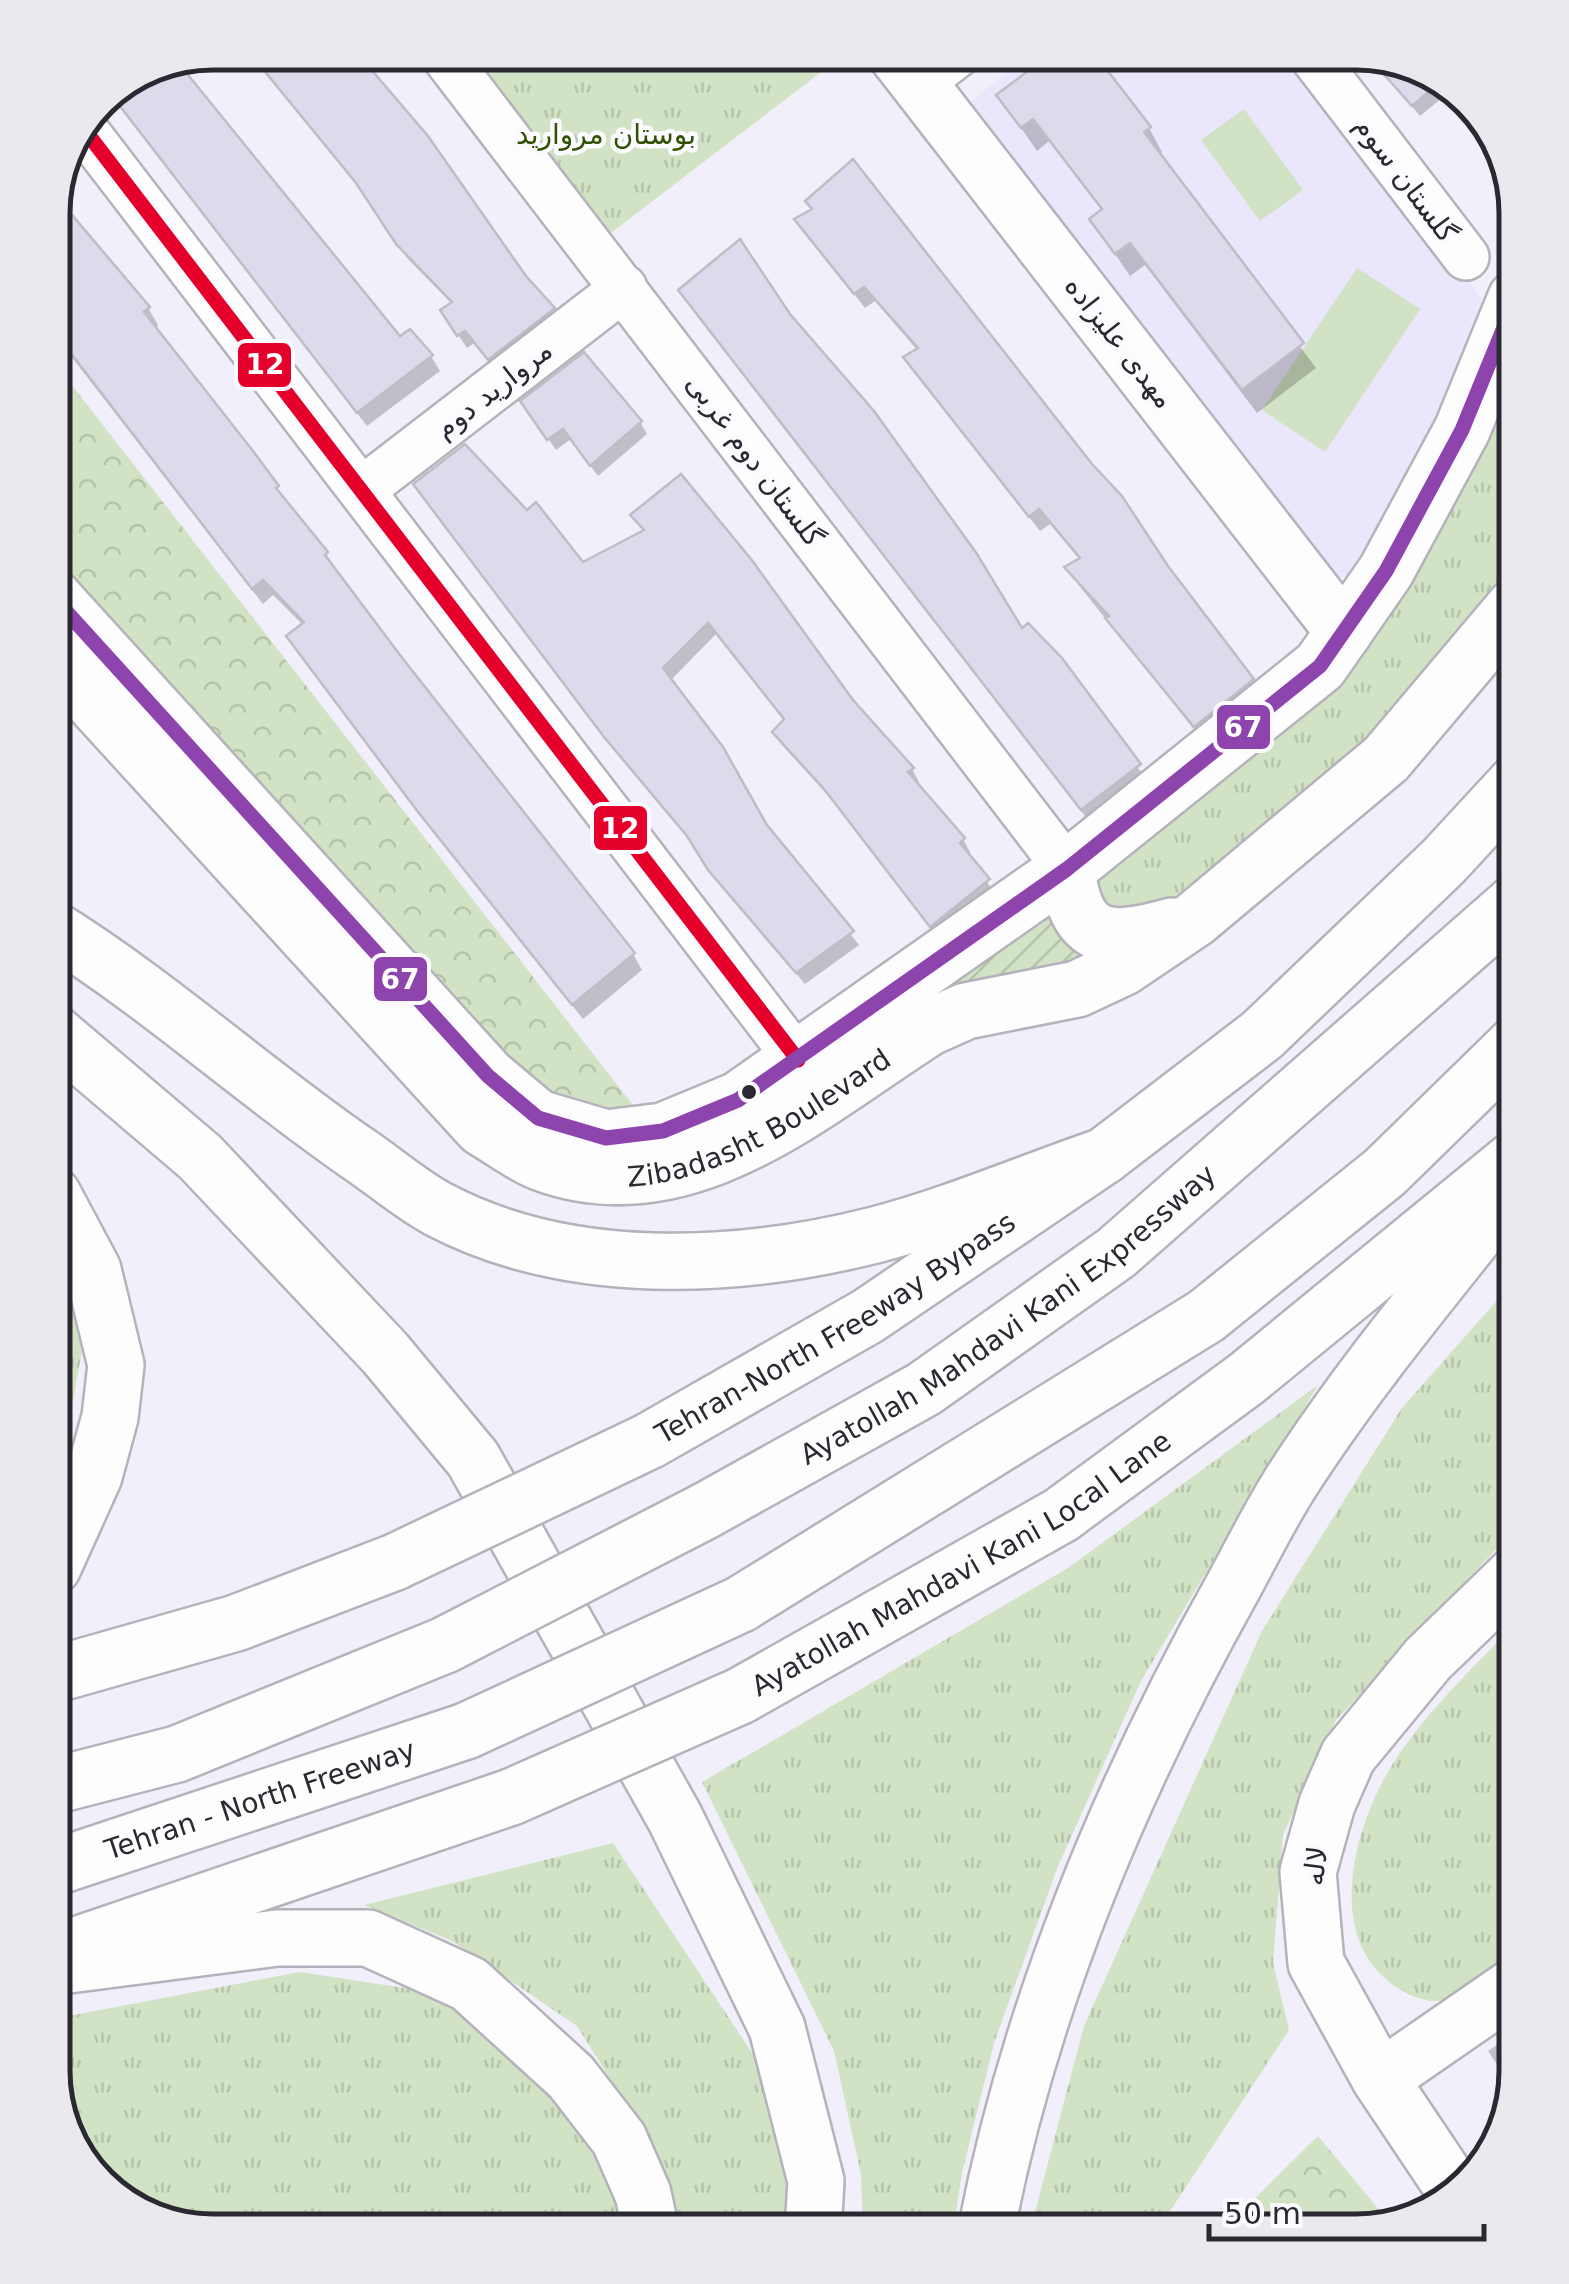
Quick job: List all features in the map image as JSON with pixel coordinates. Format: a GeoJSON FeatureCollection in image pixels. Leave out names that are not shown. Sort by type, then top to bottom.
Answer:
{"type":"FeatureCollection","features":[{"type":"Feature","properties":{"kind":"main road","name":"مهدی علیزاده"},"geometry":{"type":"LineString","coordinates":[[929,70],[1344,632]]}},
{"type":"Feature","properties":{"kind":"main road","name":"Zibadasht Boulevard"},"geometry":{"type":"LineString","coordinates":[[70,616],[488,1076],[538,1118],[606,1138],[663,1130],[738,1100],[798,1060],[1066,869],[1320,666],[1386,571],[1462,430],[1499,346]]}},
{"type":"Feature","properties":{"kind":"main road","name":"Zibadasht Boulevard"},"geometry":{"type":"LineString","coordinates":[[70,677],[482,1128],[540,1162],[597,1176],[672,1172],[730,1152],[930,1027],[966,1011],[1077,989],[1124,967],[1195,919],[1386,758],[1499,625]]}},
{"type":"Feature","properties":{"kind":"main road"},"geometry":{"type":"LineString","coordinates":[[70,940],[105,962],[298,1112],[438,1208],[554,1252],[654,1260],[753,1256],[875,1234],[1104,1156],[1262,1035],[1443,862],[1499,801]]}},
{"type":"Feature","properties":{"kind":"main road"},"geometry":{"type":"LineString","coordinates":[[1066,869],[1071,904],[1082,920],[1102,936],[1130,938],[1195,919]]}},
{"type":"Feature","properties":{"kind":"main road","name":"Ayatollah Mahdavi Kani Expressway"},"geometry":{"type":"LineString","coordinates":[[70,1781],[177,1754],[445,1645],[705,1511],[924,1389],[1116,1252],[1499,917]]}},
{"type":"Feature","properties":{"kind":"main road"},"geometry":{"type":"LineString","coordinates":[[70,1046],[200,1156],[385,1353],[473,1459],[675,1818],[777,2028],[816,2181],[815,2214]]}},
{"type":"Feature","properties":{"kind":"main road","name":"Tehran - North Freeway"},"geometry":{"type":"LineString","coordinates":[[70,1862],[466,1731],[741,1604],[1206,1316],[1384,1172],[1499,1060]]}},
{"type":"Feature","properties":{"kind":"main road","name":"Tehran-North Freeway Bypass"},"geometry":{"type":"LineString","coordinates":[[70,1670],[236,1623],[395,1562],[649,1441],[868,1316],[1104,1156]]}},
{"type":"Feature","properties":{"kind":"main road","name":"Ayatollah Mahdavi Kani Local Lane"},"geometry":{"type":"LineString","coordinates":[[70,1947],[511,1798],[740,1696],[1060,1515],[1246,1379],[1499,1172]]}},
{"type":"Feature","properties":{"kind":"main road"},"geometry":{"type":"LineString","coordinates":[[991,2214],[1032,2052],[1102,1854],[1190,1662],[1292,1481],[1382,1352],[1499,1205]]}},
{"type":"Feature","properties":{"kind":"main road"},"geometry":{"type":"LineString","coordinates":[[70,1227],[93,1270],[116,1365],[110,1417],[94,1476],[70,1527]]}},
{"type":"Feature","properties":{"kind":"main road","name":"لاله"},"geometry":{"type":"LineString","coordinates":[[1448,2180],[1380,2080],[1316,1963],[1308,1872],[1327,1804],[1348,1756],[1428,1659],[1499,1590]]}},
{"type":"Feature","properties":{"kind":"main road"},"geometry":{"type":"LineString","coordinates":[[70,1965],[276,1938],[368,1938],[469,1984],[571,2077],[619,2139],[648,2214]]}},
{"type":"Feature","properties":{"kind":"main road"},"geometry":{"type":"LineString","coordinates":[[1380,2080],[1499,1997]]}},
{"type":"Feature","properties":{"kind":"street","name":"گلستان دوم غربی"},"geometry":{"type":"LineString","coordinates":[[456,70],[1066,869]]}},
{"type":"Feature","properties":{"kind":"street","name":"گلستان سوم"},"geometry":{"type":"LineString","coordinates":[[1323,70],[1466,257]]}},
{"type":"Feature","properties":{"kind":"street"},"geometry":{"type":"LineString","coordinates":[[92,139],[798,1060]]}},
{"type":"Feature","properties":{"kind":"street","name":"مروارید دوم"},"geometry":{"type":"LineString","coordinates":[[363,489],[624,288]]}},
{"type":"Feature","properties":{"kind":"shaded area"},"geometry":{"type":"Polygon","coordinates":[[[1010,70],[1305,70],[1496,317],[1359,576],[1328,578],[962,109],[1010,70]]]}},
{"type":"Feature","properties":{"kind":"green space","name":"بوستان مروارید"},"geometry":{"type":"Polygon","coordinates":[[[450,70],[824,70],[590,249],[450,70]]]}},
{"type":"Feature","properties":{"kind":"green space"},"geometry":{"type":"Polygon","coordinates":[[[1244,109],[1303,190],[1260,221],[1201,140],[1244,109]]]}},
{"type":"Feature","properties":{"kind":"green space"},"geometry":{"type":"Polygon","coordinates":[[[1357,268],[1420,309],[1325,452],[1262,410],[1357,268]]]}},
{"type":"Feature","properties":{"kind":"green space"},"geometry":{"type":"Polygon","coordinates":[[[70,383],[636,1109],[613,1114],[547,1097],[70,589],[70,383]]]}},
{"type":"Feature","properties":{"kind":"green space"},"geometry":{"type":"Polygon","coordinates":[[[1499,386],[1499,599],[1376,743],[1163,905],[1107,918],[1097,884],[1102,875],[1189,806],[1499,386]]]}},
{"type":"Feature","properties":{"kind":"green space"},"geometry":{"type":"Polygon","coordinates":[[[1058,888],[1105,955],[883,1021],[1058,888]]]}},
{"type":"Feature","properties":{"kind":"green space"},"geometry":{"type":"Polygon","coordinates":[[[1499,1298],[1499,1546],[1336,1720],[1283,1835],[1273,1963],[1289,2030],[1168,2214],[1034,2214],[1084,2026],[1262,1631],[1402,1408],[1499,1298]]]}},
{"type":"Feature","properties":{"kind":"green space"},"geometry":{"type":"Polygon","coordinates":[[[70,1307],[83,1345],[70,1418],[70,1307]]]}},
{"type":"Feature","properties":{"kind":"green space"},"geometry":{"type":"Polygon","coordinates":[[[1318,1385],[1141,1681],[1058,1866],[994,2043],[956,2214],[862,2214],[861,2174],[834,2051],[702,1782],[1068,1568],[1318,1385]]]}},
{"type":"Feature","properties":{"kind":"green space"},"geometry":{"type":"Polygon","coordinates":[[[1499,1641],[1499,1968],[1454,1997],[1433,2001],[1396,1987],[1376,1969],[1362,1947],[1354,1923],[1352,1897],[1359,1843],[1377,1793],[1405,1746],[1499,1641]]]}},
{"type":"Feature","properties":{"kind":"green space"},"geometry":{"type":"Polygon","coordinates":[[[613,1843],[772,2083],[791,2175],[791,2214],[672,2214],[631,2112],[577,2026],[452,1941],[364,1905],[613,1843]]]}},
{"type":"Feature","properties":{"kind":"green space"},"geometry":{"type":"Polygon","coordinates":[[[300,1972],[418,1990],[481,2018],[594,2129],[630,2214],[204,2214],[167,2206],[119,2179],[89,2143],[71,2090],[70,2016],[300,1972]]]}},
{"type":"Feature","properties":{"kind":"green space"},"geometry":{"type":"Polygon","coordinates":[[[1318,2136],[1381,2212],[1356,2214],[1239,2214],[1318,2136]]]}},
{"type":"Feature","properties":{"kind":"building"},"geometry":{"type":"Polygon","coordinates":[[[264,70],[372,70],[428,136],[526,276],[555,308],[488,360],[465,331],[457,336],[440,310],[452,302],[396,244],[356,183],[264,70]]]}},
{"type":"Feature","properties":{"kind":"building"},"geometry":{"type":"Polygon","coordinates":[[[1029,70],[1107,70],[1151,127],[1144,132],[1304,343],[1242,390],[1130,243],[1115,254],[1089,219],[1102,209],[1033,119],[1021,128],[996,95],[1029,70]]]}},
{"type":"Feature","properties":{"kind":"building"},"geometry":{"type":"Polygon","coordinates":[[[186,73],[400,336],[410,329],[433,355],[357,413],[119,105],[141,89],[186,73]]]}},
{"type":"Feature","properties":{"kind":"building"},"geometry":{"type":"Polygon","coordinates":[[[1383,73],[1430,91],[1412,106],[1383,73]]]}},
{"type":"Feature","properties":{"kind":"building"},"geometry":{"type":"Polygon","coordinates":[[[853,159],[1092,464],[1122,496],[1168,566],[1254,679],[1194,727],[1105,618],[1109,616],[1064,567],[1080,558],[1039,509],[1029,517],[903,357],[918,348],[864,287],[854,294],[794,219],[812,209],[805,201],[853,159]]]}},
{"type":"Feature","properties":{"kind":"building"},"geometry":{"type":"Polygon","coordinates":[[[70,213],[150,307],[144,312],[253,451],[403,659],[635,953],[572,1005],[418,812],[286,636],[304,622],[263,580],[252,589],[70,352],[70,213]]]}},
{"type":"Feature","properties":{"kind":"building"},"geometry":{"type":"Polygon","coordinates":[[[740,239],[790,314],[874,411],[977,554],[1022,628],[1028,623],[1062,658],[1141,764],[1081,810],[678,290],[740,239]]]}},
{"type":"Feature","properties":{"kind":"building"},"geometry":{"type":"Polygon","coordinates":[[[584,352],[642,421],[590,466],[563,429],[547,440],[520,401],[584,352]]]}},
{"type":"Feature","properties":{"kind":"building"},"geometry":{"type":"Polygon","coordinates":[[[465,444],[527,510],[536,502],[583,562],[644,530],[630,515],[681,474],[751,559],[853,700],[914,768],[908,772],[965,838],[960,843],[990,879],[930,927],[824,789],[772,732],[784,719],[708,623],[663,668],[723,747],[767,825],[854,931],[796,973],[708,870],[687,836],[604,737],[413,484],[465,444]]]}},
{"type":"Feature","properties":{"kind":"transit line","name":"12"},"geometry":{"type":"LineString","coordinates":[[92,139],[798,1060]]}},
{"type":"Feature","properties":{"kind":"transit line","name":"67"},"geometry":{"type":"LineString","coordinates":[[70,616],[488,1076],[538,1118],[606,1138],[663,1131],[738,1100],[1067,869],[1320,666],[1386,571],[1462,430],[1499,340]]}}]}
